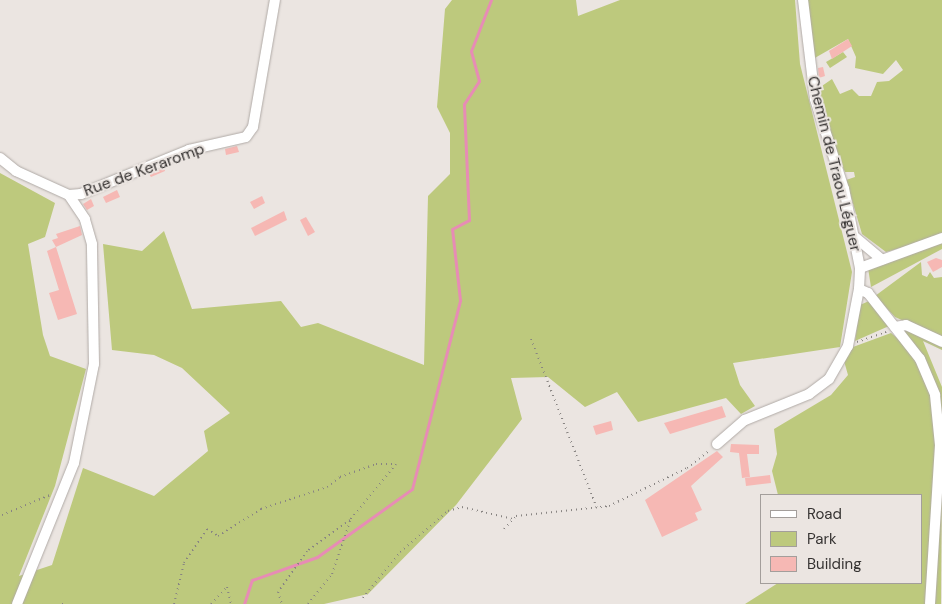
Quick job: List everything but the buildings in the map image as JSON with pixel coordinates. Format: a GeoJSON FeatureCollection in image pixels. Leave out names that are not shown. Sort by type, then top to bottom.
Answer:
{"type":"FeatureCollection","features":[{"type":"Feature","properties":{"kind":"street","name":"Rue de Keraromp"},"geometry":{"type":"LineString","coordinates":[[0,158],[16,171],[69,195],[94,191],[165,159],[249,134],[275,0]]}},
{"type":"Feature","properties":{"kind":"street","name":"Chemin de Traou Léguer"},"geometry":{"type":"LineString","coordinates":[[803,0],[815,99],[854,236],[860,268],[860,289],[848,346]]}},
{"type":"Feature","properties":{"kind":"street"},"geometry":{"type":"LineString","coordinates":[[17,604],[63,494],[79,444],[95,346],[92,244],[85,218],[69,195]]}},
{"type":"Feature","properties":{"kind":"street"},"geometry":{"type":"LineString","coordinates":[[854,236],[882,260]]}},
{"type":"Feature","properties":{"kind":"street"},"geometry":{"type":"LineString","coordinates":[[860,268],[942,238]]}},
{"type":"Feature","properties":{"kind":"street"},"geometry":{"type":"LineString","coordinates":[[860,289],[895,327],[929,376],[938,412],[938,506],[930,604]]}},
{"type":"Feature","properties":{"kind":"street"},"geometry":{"type":"LineString","coordinates":[[895,327],[906,325],[942,342]]}},
{"type":"Feature","properties":{"kind":"street"},"geometry":{"type":"LineString","coordinates":[[717,444],[754,415],[819,389],[848,346]]}},
{"type":"Feature","properties":{"kind":"path"},"geometry":{"type":"LineString","coordinates":[[848,346],[895,327]]}},
{"type":"Feature","properties":{"kind":"path"},"geometry":{"type":"LineString","coordinates":[[532,339],[597,508]]}},
{"type":"Feature","properties":{"kind":"path"},"geometry":{"type":"LineString","coordinates":[[363,598],[400,552],[448,511],[462,507],[513,519],[597,508],[687,468],[717,444]]}},
{"type":"Feature","properties":{"kind":"path"},"geometry":{"type":"LineString","coordinates":[[174,604],[184,563],[207,529],[218,536],[261,509],[327,487],[340,477],[376,464],[396,464],[350,520],[307,552],[278,592],[282,604]]}},
{"type":"Feature","properties":{"kind":"path"},"geometry":{"type":"LineString","coordinates":[[2,515],[43,496],[63,494]]}},
{"type":"Feature","properties":{"kind":"path"},"geometry":{"type":"LineString","coordinates":[[504,529],[513,519]]}},
{"type":"Feature","properties":{"kind":"path"},"geometry":{"type":"LineString","coordinates":[[308,604],[332,574],[350,520]]}},
{"type":"Feature","properties":{"kind":"path"},"geometry":{"type":"LineString","coordinates":[[211,604],[227,587],[231,604]]}},
{"type":"Feature","properties":{"kind":"green space"},"geometry":{"type":"Polygon","coordinates":[[[452,0],[576,0],[578,16],[620,0],[795,0],[800,64],[852,272],[840,347],[733,363],[740,385],[755,406],[741,414],[726,398],[638,422],[617,392],[585,407],[548,377],[511,378],[522,419],[456,505],[368,594],[324,604],[0,604],[0,173],[55,203],[45,237],[28,244],[43,335],[50,356],[86,369],[55,486],[19,576],[52,565],[83,468],[154,496],[208,451],[204,431],[230,413],[182,368],[154,355],[112,350],[103,244],[142,251],[164,231],[192,309],[281,301],[301,327],[318,323],[424,365],[428,196],[450,174],[450,133],[437,107],[445,9],[452,0]]]}},
{"type":"Feature","properties":{"kind":"green space"},"geometry":{"type":"Polygon","coordinates":[[[806,0],[942,0],[942,233],[932,239],[886,252],[862,234],[846,180],[855,177],[854,172],[845,172],[836,153],[819,88],[832,79],[840,94],[852,89],[859,96],[871,96],[877,82],[889,81],[903,70],[896,60],[883,74],[855,68],[856,57],[848,39],[813,59],[806,0]]]}},
{"type":"Feature","properties":{"kind":"green space"},"geometry":{"type":"Polygon","coordinates":[[[843,52],[847,57],[830,68],[826,62],[843,52]]]}},
{"type":"Feature","properties":{"kind":"green space"},"geometry":{"type":"Polygon","coordinates":[[[942,243],[942,249],[871,287],[868,268],[942,243]]]}},
{"type":"Feature","properties":{"kind":"green space"},"geometry":{"type":"Polygon","coordinates":[[[921,262],[922,275],[927,277],[930,272],[934,278],[942,277],[942,338],[895,317],[875,296],[921,262]]]}},
{"type":"Feature","properties":{"kind":"green space"},"geometry":{"type":"Polygon","coordinates":[[[869,301],[889,326],[855,341],[860,305],[869,301]]]}},
{"type":"Feature","properties":{"kind":"green space"},"geometry":{"type":"Polygon","coordinates":[[[903,329],[942,346],[942,350],[923,341],[942,387],[942,459],[940,416],[903,329]]]}},
{"type":"Feature","properties":{"kind":"green space"},"geometry":{"type":"Polygon","coordinates":[[[891,333],[909,348],[933,395],[937,433],[928,604],[745,604],[776,584],[922,584],[922,494],[778,494],[772,471],[777,454],[774,429],[831,395],[848,375],[844,361],[853,347],[891,333]]]}},
{"type":"Feature","properties":{"kind":"green space"},"geometry":{"type":"Polygon","coordinates":[[[942,460],[941,604],[933,604],[942,460]]]}},
{"type":"Feature","properties":{"kind":"waterway"},"geometry":{"type":"LineString","coordinates":[[244,604],[252,580],[317,557],[412,489],[460,300],[452,229],[469,220],[464,104],[479,81],[471,51],[491,0]]}}]}
